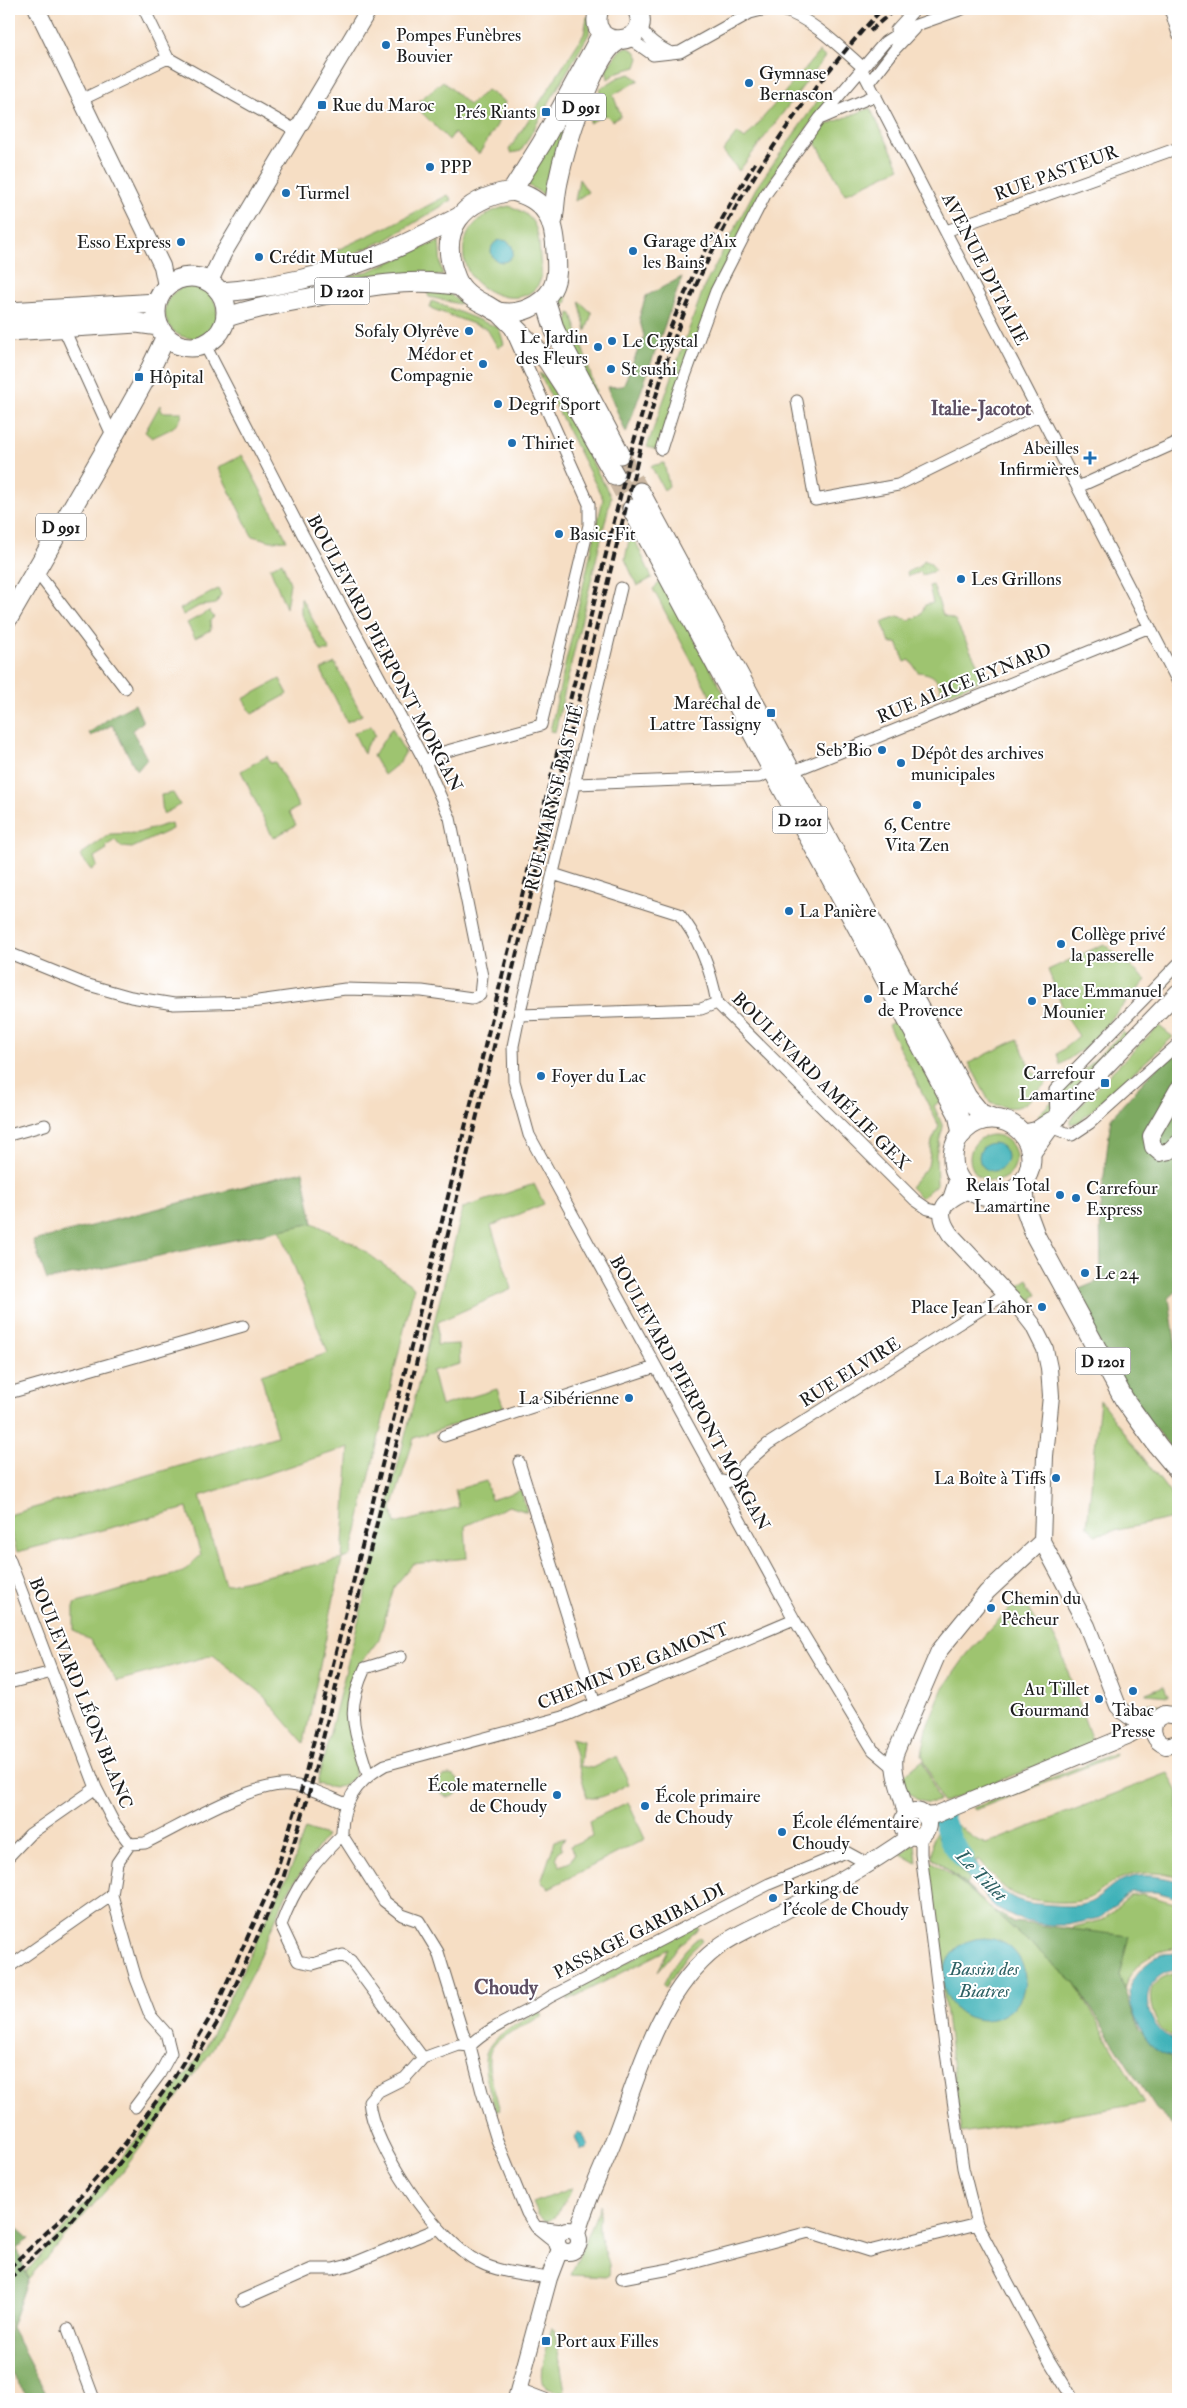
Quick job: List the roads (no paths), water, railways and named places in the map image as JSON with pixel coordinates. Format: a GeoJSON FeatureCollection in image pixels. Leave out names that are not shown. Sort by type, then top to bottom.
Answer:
{"type":"FeatureCollection","features":[{"type":"Feature","properties":{"kind":"main road"},"geometry":{"type":"LineString","coordinates":[[37,9],[162,266],[166,314],[190,347],[205,345],[218,336],[227,317],[214,287],[232,239],[297,131],[366,10]]}},
{"type":"Feature","properties":{"kind":"main road"},"geometry":{"type":"LineString","coordinates":[[599,9],[597,15],[600,30],[604,35],[634,22]]}},
{"type":"Feature","properties":{"kind":"main road","name":"D 991"},"geometry":{"type":"LineString","coordinates":[[553,220],[558,183],[569,140],[584,97],[601,57],[634,22]]}},
{"type":"Feature","properties":{"kind":"main road","name":"D 991"},"geometry":{"type":"LineString","coordinates":[[512,191],[542,143],[592,52],[600,37],[600,30]]}},
{"type":"Feature","properties":{"kind":"main road"},"geometry":{"type":"LineString","coordinates":[[9,331],[137,324],[166,314],[214,287],[247,290],[346,267],[377,256],[456,221],[476,204],[497,194],[512,191],[525,194],[541,206],[553,220],[557,270],[553,288],[544,299],[531,308],[503,316]]}},
{"type":"Feature","properties":{"kind":"main road"},"geometry":{"type":"LineString","coordinates":[[456,221],[449,248],[451,266],[457,282],[475,300],[503,316],[547,360],[564,386],[615,476]]}},
{"type":"Feature","properties":{"kind":"main road","name":"D 1201"},"geometry":{"type":"LineString","coordinates":[[214,287],[248,294],[350,271],[415,246],[456,221]]}},
{"type":"Feature","properties":{"kind":"main road","name":"D 1201"},"geometry":{"type":"LineString","coordinates":[[227,317],[251,309],[373,287],[421,282],[457,282]]}},
{"type":"Feature","properties":{"kind":"main road"},"geometry":{"type":"LineString","coordinates":[[544,299],[555,331],[620,454]]}},
{"type":"Feature","properties":{"kind":"main road"},"geometry":{"type":"LineString","coordinates":[[9,312],[166,314]]}},
{"type":"Feature","properties":{"kind":"main road"},"geometry":{"type":"LineString","coordinates":[[9,326],[130,319],[166,314]]}},
{"type":"Feature","properties":{"kind":"main road","name":"D 991"},"geometry":{"type":"LineString","coordinates":[[9,617],[113,437],[166,314]]}},
{"type":"Feature","properties":{"kind":"main road","name":"D 1201"},"geometry":{"type":"LineString","coordinates":[[640,492],[958,1114],[962,1134]]}},
{"type":"Feature","properties":{"kind":"main road","name":"D 1201"},"geometry":{"type":"LineString","coordinates":[[632,509],[967,1097],[981,1114],[995,1119]]}},
{"type":"Feature","properties":{"kind":"main road"},"geometry":{"type":"LineString","coordinates":[[1031,1155],[1053,1123],[1178,992]]}},
{"type":"Feature","properties":{"kind":"main road"},"geometry":{"type":"LineString","coordinates":[[1178,1089],[1151,1136],[1153,1147],[1160,1153],[1170,1151],[1178,1144]]}},
{"type":"Feature","properties":{"kind":"main road"},"geometry":{"type":"LineString","coordinates":[[995,1119],[1010,1124],[1022,1133],[1028,1142],[1031,1155],[1030,1168],[1023,1183],[1007,1195],[998,1197],[982,1196],[963,1184],[954,1167],[953,1155],[956,1144],[962,1134],[977,1122],[995,1119]]}},
{"type":"Feature","properties":{"kind":"main road"},"geometry":{"type":"LineString","coordinates":[[1022,1133],[1053,1123]]}},
{"type":"Feature","properties":{"kind":"main road","name":"D 1201"},"geometry":{"type":"LineString","coordinates":[[1023,1183],[1026,1210],[1036,1236],[1124,1399],[1178,1470]]}},
{"type":"Feature","properties":{"kind":"main road"},"geometry":{"type":"LineString","coordinates":[[963,1184],[946,1206],[943,1224],[950,1234],[1007,1293],[1033,1325],[1045,1349],[1049,1368],[1051,1396],[1045,1456],[1042,1541],[1087,1626],[1118,1706],[1138,1722],[1152,1722]]}},
{"type":"Feature","properties":{"kind":"main road","name":"D 1201"},"geometry":{"type":"LineString","coordinates":[[998,1197],[1007,1204],[1036,1236]]}},
{"type":"Feature","properties":{"kind":"main road"},"geometry":{"type":"LineString","coordinates":[[918,1823],[903,1797],[894,1763],[939,1650],[987,1592],[1042,1541]]}},
{"type":"Feature","properties":{"kind":"main road"},"geometry":{"type":"LineString","coordinates":[[836,1883],[894,1846],[918,1823],[1127,1736],[1165,1714],[1177,1714]]}},
{"type":"Feature","properties":{"kind":"main road"},"geometry":{"type":"LineString","coordinates":[[1152,1722],[1157,1741]]}},
{"type":"Feature","properties":{"kind":"main road"},"geometry":{"type":"LineString","coordinates":[[1127,1736],[1157,1741],[1166,1746],[1177,1746]]}},
{"type":"Feature","properties":{"kind":"main road"},"geometry":{"type":"LineString","coordinates":[[544,2316],[549,2278],[565,2240],[584,2210],[604,2166],[661,2017],[679,1988],[699,1963],[718,1947],[886,1854],[918,1823]]}},
{"type":"Feature","properties":{"kind":"main road"},"geometry":{"type":"LineString","coordinates":[[523,2395],[565,2240]]}},
{"type":"Feature","properties":{"kind":"street"},"geometry":{"type":"LineString","coordinates":[[144,9],[168,58],[297,131]]}},
{"type":"Feature","properties":{"kind":"street"},"geometry":{"type":"LineString","coordinates":[[661,449],[700,331],[719,284],[765,195],[820,118],[915,9]]}},
{"type":"Feature","properties":{"kind":"street"},"geometry":{"type":"LineString","coordinates":[[891,36],[921,22],[962,9]]}},
{"type":"Feature","properties":{"kind":"street"},"geometry":{"type":"LineString","coordinates":[[1170,9],[1178,34]]}},
{"type":"Feature","properties":{"kind":"street","name":"AVENUE D'ITALIE"},"geometry":{"type":"LineString","coordinates":[[634,22],[653,56],[673,54],[686,50],[750,13],[761,10],[781,10],[791,13],[837,44],[862,70],[1178,682]]}},
{"type":"Feature","properties":{"kind":"street"},"geometry":{"type":"LineString","coordinates":[[634,22],[658,47],[673,54]]}},
{"type":"Feature","properties":{"kind":"street"},"geometry":{"type":"LineString","coordinates":[[870,84],[904,38],[921,22]]}},
{"type":"Feature","properties":{"kind":"street"},"geometry":{"type":"LineString","coordinates":[[81,100],[168,58]]}},
{"type":"Feature","properties":{"kind":"street"},"geometry":{"type":"LineString","coordinates":[[820,118],[876,95]]}},
{"type":"Feature","properties":{"kind":"street","name":"RUE PASTEUR"},"geometry":{"type":"LineString","coordinates":[[946,231],[1178,148]]}},
{"type":"Feature","properties":{"kind":"street"},"geometry":{"type":"LineString","coordinates":[[425,762],[440,753],[541,725],[589,524],[589,504],[503,316]]}},
{"type":"Feature","properties":{"kind":"street"},"geometry":{"type":"LineString","coordinates":[[63,327],[113,437]]}},
{"type":"Feature","properties":{"kind":"street","name":"BOULEVARD PIERPONT MORGAN"},"geometry":{"type":"LineString","coordinates":[[9,953],[85,984],[131,997],[174,1004],[251,1002],[345,988],[422,992],[472,998],[480,995],[482,976],[450,818],[425,762],[303,535],[205,345]]}},
{"type":"Feature","properties":{"kind":"street"},"geometry":{"type":"LineString","coordinates":[[798,401],[815,500],[898,485],[1040,415]]}},
{"type":"Feature","properties":{"kind":"street"},"geometry":{"type":"LineString","coordinates":[[1078,487],[1178,442]]}},
{"type":"Feature","properties":{"kind":"street"},"geometry":{"type":"LineString","coordinates":[[36,571],[125,688]]}},
{"type":"Feature","properties":{"kind":"street","name":"RUE MARYSE BASTIÉ"},"geometry":{"type":"LineString","coordinates":[[520,1015],[621,588]]}},
{"type":"Feature","properties":{"kind":"street","name":"RUE ALICE EYNARD"},"geometry":{"type":"LineString","coordinates":[[576,784],[759,777],[782,771],[1150,626]]}},
{"type":"Feature","properties":{"kind":"street","name":"BOULEVARD AMÉLIE GEX"},"geometry":{"type":"LineString","coordinates":[[553,874],[679,914],[687,924],[711,972],[717,1003],[833,1116],[915,1200],[928,1209],[946,1206]]}},
{"type":"Feature","properties":{"kind":"street"},"geometry":{"type":"LineString","coordinates":[[1178,964],[1055,1090],[1053,1123],[1072,1135],[1090,1123],[1178,1044]]}},
{"type":"Feature","properties":{"kind":"street"},"geometry":{"type":"LineString","coordinates":[[520,1015],[700,1009],[717,1003]]}},
{"type":"Feature","properties":{"kind":"street","name":"BOULEVARD PIERPONT MORGAN"},"geometry":{"type":"LineString","coordinates":[[520,1015],[513,1046],[514,1080],[528,1135],[794,1619],[873,1750],[894,1763]]}},
{"type":"Feature","properties":{"kind":"street"},"geometry":{"type":"LineString","coordinates":[[9,1135],[45,1125]]}},
{"type":"Feature","properties":{"kind":"street","name":"RUE ELVIRE"},"geometry":{"type":"LineString","coordinates":[[718,1480],[728,1482],[733,1480],[744,1466],[768,1444],[1007,1293]]}},
{"type":"Feature","properties":{"kind":"street"},"geometry":{"type":"LineString","coordinates":[[9,1393],[243,1326]]}},
{"type":"Feature","properties":{"kind":"street"},"geometry":{"type":"LineString","coordinates":[[444,1436],[655,1367]]}},
{"type":"Feature","properties":{"kind":"street"},"geometry":{"type":"LineString","coordinates":[[519,1462],[595,1704]]}},
{"type":"Feature","properties":{"kind":"street","name":"BOULEVARD LÉON BLANC"},"geometry":{"type":"LineString","coordinates":[[9,1558],[96,1788],[114,1823],[130,1844]]}},
{"type":"Feature","properties":{"kind":"street","name":"CHEMIN DE GAMONT"},"geometry":{"type":"LineString","coordinates":[[342,1834],[342,1823],[347,1804],[368,1775],[385,1765],[563,1717],[794,1619]]}},
{"type":"Feature","properties":{"kind":"street"},"geometry":{"type":"LineString","coordinates":[[368,1775],[352,1716],[354,1691],[365,1668],[401,1657]]}},
{"type":"Feature","properties":{"kind":"street"},"geometry":{"type":"LineString","coordinates":[[9,1683],[52,1672]]}},
{"type":"Feature","properties":{"kind":"street"},"geometry":{"type":"LineString","coordinates":[[135,2107],[159,2075],[171,2053],[166,2033],[150,2015],[136,1979],[112,1895],[117,1863],[130,1844],[145,1843],[244,1795],[271,1787],[289,1785],[347,1804]]}},
{"type":"Feature","properties":{"kind":"street"},"geometry":{"type":"LineString","coordinates":[[9,1856],[30,1834],[96,1788]]}},
{"type":"Feature","properties":{"kind":"street"},"geometry":{"type":"LineString","coordinates":[[918,1823],[944,2046],[963,2168],[977,2224],[1050,2362],[1073,2399]]}},
{"type":"Feature","properties":{"kind":"street"},"geometry":{"type":"LineString","coordinates":[[423,2058],[351,1961],[343,1955],[314,1964],[298,1962],[281,1925],[291,1897],[308,1870],[342,1834],[384,1901],[402,1915],[419,1921],[438,1952],[463,2034],[470,2046],[497,2140],[527,2213],[539,2227],[565,2240]]}},
{"type":"Feature","properties":{"kind":"street","name":"PASSAGE GARIBALDI"},"geometry":{"type":"LineString","coordinates":[[470,2046],[483,2035],[534,2008],[550,1997],[769,1884],[846,1852],[868,1864]]}},
{"type":"Feature","properties":{"kind":"street"},"geometry":{"type":"LineString","coordinates":[[9,1967],[112,1895]]}},
{"type":"Feature","properties":{"kind":"street"},"geometry":{"type":"LineString","coordinates":[[470,2046],[459,2045],[423,2058],[405,2078],[377,2092],[369,2102],[374,2125],[399,2175],[451,2242],[477,2262],[508,2272],[549,2278]]}},
{"type":"Feature","properties":{"kind":"street"},"geometry":{"type":"LineString","coordinates":[[622,2278],[670,2269],[809,2232],[870,2251],[977,2224]]}},
{"type":"Feature","properties":{"kind":"street"},"geometry":{"type":"LineString","coordinates":[[242,2300],[312,2269],[333,2269],[349,2265],[439,2228]]}},
{"type":"Feature","properties":{"kind":"street"},"geometry":{"type":"LineString","coordinates":[[68,2329],[94,2399]]}},
{"type":"Feature","properties":{"kind":"street"},"geometry":{"type":"LineString","coordinates":[[523,2395],[545,2399]]}},
{"type":"Feature","properties":{"kind":"water"},"geometry":{"type":"Polygon","coordinates":[[[502,240],[512,247],[513,251],[506,261],[502,262],[492,255],[491,251],[498,241],[502,240]]]}},
{"type":"Feature","properties":{"kind":"water"},"geometry":{"type":"Polygon","coordinates":[[[993,1143],[1003,1147],[1007,1157],[1003,1167],[993,1171],[983,1167],[979,1157],[983,1147],[993,1143]]]}},
{"type":"Feature","properties":{"kind":"water"},"geometry":{"type":"Polygon","coordinates":[[[952,1828],[971,1857],[994,1884],[1012,1897],[1022,1901],[1062,1906],[1082,1905],[1095,1900],[1119,1882],[1141,1876],[1156,1876],[1178,1881],[1178,1898],[1156,1892],[1131,1892],[1100,1918],[1068,1925],[1050,1925],[1023,1921],[995,1907],[957,1866],[937,1836],[952,1828]]]}},
{"type":"Feature","properties":{"kind":"water","name":"Bassin des Biatres"},"geometry":{"type":"Polygon","coordinates":[[[984,1938],[1000,1942],[1013,1950],[1021,1963],[1025,1979],[1021,1995],[1013,2008],[1000,2016],[984,2020],[968,2016],[955,2008],[947,1995],[943,1979],[947,1963],[955,1950],[968,1942],[984,1938]]]}},
{"type":"Feature","properties":{"kind":"water"},"geometry":{"type":"Polygon","coordinates":[[[1178,1950],[1178,1969],[1163,1974],[1154,1982],[1149,1992],[1148,2004],[1150,2015],[1157,2026],[1166,2035],[1178,2042],[1178,2058],[1160,2052],[1148,2041],[1133,2012],[1129,1992],[1132,1981],[1149,1962],[1159,1955],[1175,1953],[1178,1950]]]}},
{"type":"Feature","properties":{"kind":"water"},"geometry":{"type":"Polygon","coordinates":[[[577,2132],[583,2134],[588,2146],[587,2149],[581,2150],[575,2137],[577,2132]]]}},
{"type":"Feature","properties":{"kind":"waterway","name":"Le Tillet"},"geometry":{"type":"LineString","coordinates":[[943,1819],[951,1841],[963,1858]]}},
{"type":"Feature","properties":{"kind":"tunnel"},"geometry":{"type":"LineString","coordinates":[[620,454],[640,492]]}},
{"type":"Feature","properties":{"kind":"tunnel"},"geometry":{"type":"LineString","coordinates":[[615,476],[632,509]]}},
{"type":"Feature","properties":{"kind":"railway"},"geometry":{"type":"LineString","coordinates":[[9,2279],[68,2224],[127,2154],[182,2081],[222,2015],[282,1882],[310,1790],[641,446],[668,357],[690,299],[734,210],[789,124],[850,45],[882,9]]}},
{"type":"Feature","properties":{"kind":"railway"},"geometry":{"type":"LineString","coordinates":[[870,31],[895,9]]}},
{"type":"Feature","properties":{"kind":"railway"},"geometry":{"type":"LineString","coordinates":[[9,2268],[62,2218],[121,2149],[175,2076],[214,2011],[274,1879],[302,1788],[633,444],[661,352],[675,316],[695,271],[718,227],[755,163]]}},
{"type":"Feature","properties":{"kind":"place","name":"Pompes Funèbres Bouvier"},"geometry":{"type":"Point","coordinates":[386,45]}},
{"type":"Feature","properties":{"kind":"place","name":"Gymnase Bernascon"},"geometry":{"type":"Point","coordinates":[749,83]}},
{"type":"Feature","properties":{"kind":"place","name":"Rue du Maroc"},"geometry":{"type":"Point","coordinates":[322,105]}},
{"type":"Feature","properties":{"kind":"place","name":"Prés Riants"},"geometry":{"type":"Point","coordinates":[546,112]}},
{"type":"Feature","properties":{"kind":"place","name":"PPP"},"geometry":{"type":"Point","coordinates":[430,167]}},
{"type":"Feature","properties":{"kind":"place","name":"Turmel"},"geometry":{"type":"Point","coordinates":[286,193]}},
{"type":"Feature","properties":{"kind":"place","name":"Esso Express"},"geometry":{"type":"Point","coordinates":[181,242]}},
{"type":"Feature","properties":{"kind":"place","name":"Garage d'Aix les Bains"},"geometry":{"type":"Point","coordinates":[633,251]}},
{"type":"Feature","properties":{"kind":"place","name":"Crédit Mutuel"},"geometry":{"type":"Point","coordinates":[259,257]}},
{"type":"Feature","properties":{"kind":"place","name":"Sofaly Olyrêve"},"geometry":{"type":"Point","coordinates":[469,331]}},
{"type":"Feature","properties":{"kind":"place","name":"Le Crystal"},"geometry":{"type":"Point","coordinates":[612,341]}},
{"type":"Feature","properties":{"kind":"place","name":"Le Jardin des Fleurs"},"geometry":{"type":"Point","coordinates":[598,347]}},
{"type":"Feature","properties":{"kind":"place","name":"Médor et Compagnie"},"geometry":{"type":"Point","coordinates":[483,364]}},
{"type":"Feature","properties":{"kind":"place","name":"St sushi"},"geometry":{"type":"Point","coordinates":[611,369]}},
{"type":"Feature","properties":{"kind":"place","name":"Hôpital"},"geometry":{"type":"Point","coordinates":[139,377]}},
{"type":"Feature","properties":{"kind":"place","name":"Degrif Sport"},"geometry":{"type":"Point","coordinates":[498,404]}},
{"type":"Feature","properties":{"kind":"place","name":"Thiriet"},"geometry":{"type":"Point","coordinates":[512,443]}},
{"type":"Feature","properties":{"kind":"place","name":"Abeilles Infirmières"},"geometry":{"type":"Point","coordinates":[1090,458]}},
{"type":"Feature","properties":{"kind":"place","name":"Basic-Fit"},"geometry":{"type":"Point","coordinates":[559,534]}},
{"type":"Feature","properties":{"kind":"place","name":"Les Grillons"},"geometry":{"type":"Point","coordinates":[961,579]}},
{"type":"Feature","properties":{"kind":"place","name":"Maréchal de Lattre Tassigny"},"geometry":{"type":"Point","coordinates":[771,713]}},
{"type":"Feature","properties":{"kind":"place","name":"Seb'Bio"},"geometry":{"type":"Point","coordinates":[882,750]}},
{"type":"Feature","properties":{"kind":"place","name":"Dépôt des archives municipales"},"geometry":{"type":"Point","coordinates":[901,763]}},
{"type":"Feature","properties":{"kind":"place","name":"6, Centre Vita Zen"},"geometry":{"type":"Point","coordinates":[917,805]}},
{"type":"Feature","properties":{"kind":"place","name":"La Panière"},"geometry":{"type":"Point","coordinates":[789,911]}},
{"type":"Feature","properties":{"kind":"place","name":"Collège privé la passerelle"},"geometry":{"type":"Point","coordinates":[1061,944]}},
{"type":"Feature","properties":{"kind":"place","name":"Le Marché de Provence"},"geometry":{"type":"Point","coordinates":[868,999]}},
{"type":"Feature","properties":{"kind":"place","name":"Place Emmanuel Mounier"},"geometry":{"type":"Point","coordinates":[1032,1001]}},
{"type":"Feature","properties":{"kind":"place","name":"Foyer du Lac"},"geometry":{"type":"Point","coordinates":[541,1076]}},
{"type":"Feature","properties":{"kind":"place","name":"Carrefour Lamartine"},"geometry":{"type":"Point","coordinates":[1105,1083]}},
{"type":"Feature","properties":{"kind":"place","name":"Relais Total Lamartine"},"geometry":{"type":"Point","coordinates":[1060,1195]}},
{"type":"Feature","properties":{"kind":"place","name":"Carrefour Express"},"geometry":{"type":"Point","coordinates":[1076,1198]}},
{"type":"Feature","properties":{"kind":"place","name":"Le 24"},"geometry":{"type":"Point","coordinates":[1085,1273]}},
{"type":"Feature","properties":{"kind":"place","name":"Place Jean Lahor"},"geometry":{"type":"Point","coordinates":[1042,1307]}},
{"type":"Feature","properties":{"kind":"place","name":"La Sibérienne"},"geometry":{"type":"Point","coordinates":[629,1398]}},
{"type":"Feature","properties":{"kind":"place","name":"La Boîte à Tiffs"},"geometry":{"type":"Point","coordinates":[1056,1478]}},
{"type":"Feature","properties":{"kind":"place","name":"Chemin du Pêcheur"},"geometry":{"type":"Point","coordinates":[991,1608]}},
{"type":"Feature","properties":{"kind":"place","name":"Tabac Presse"},"geometry":{"type":"Point","coordinates":[1133,1691]}},
{"type":"Feature","properties":{"kind":"place","name":"Au Tillet Gourmand"},"geometry":{"type":"Point","coordinates":[1099,1699]}},
{"type":"Feature","properties":{"kind":"place","name":"École maternelle de Choudy"},"geometry":{"type":"Point","coordinates":[557,1795]}},
{"type":"Feature","properties":{"kind":"place","name":"École primaire de Choudy"},"geometry":{"type":"Point","coordinates":[645,1806]}},
{"type":"Feature","properties":{"kind":"place","name":"École élémentaire Choudy"},"geometry":{"type":"Point","coordinates":[782,1832]}},
{"type":"Feature","properties":{"kind":"place","name":"Parking de l'école de Choudy"},"geometry":{"type":"Point","coordinates":[773,1898]}},
{"type":"Feature","properties":{"kind":"place","name":"Port aux Filles"},"geometry":{"type":"Point","coordinates":[546,2341]}},
{"type":"Feature","properties":{"kind":"district","name":"Italie-Jacotot"},"geometry":{"type":"Point","coordinates":[981,408]}},
{"type":"Feature","properties":{"kind":"district","name":"Choudy"},"geometry":{"type":"Point","coordinates":[506,1987]}}]}
